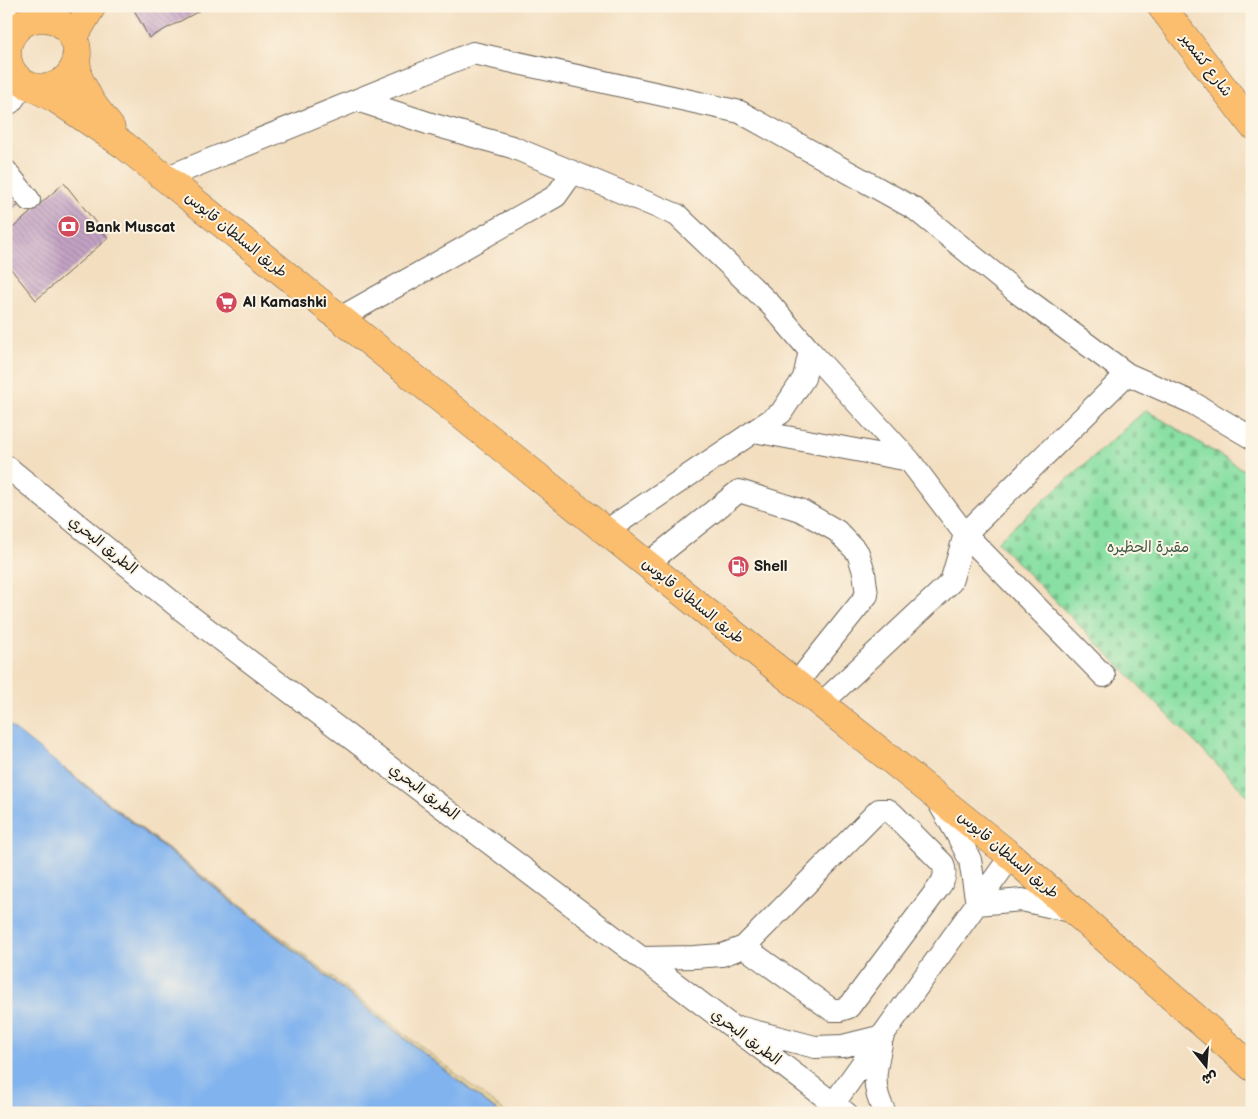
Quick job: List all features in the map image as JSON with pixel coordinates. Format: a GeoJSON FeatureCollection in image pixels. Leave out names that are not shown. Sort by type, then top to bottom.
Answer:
{"type":"FeatureCollection","features":[{"type":"Feature","properties":{"kind":"main road"},"geometry":{"type":"LineString","coordinates":[[75,48],[66,28],[55,21],[26,17],[8,44],[15,70],[46,88],[57,85],[66,78],[73,68],[75,48],[92,6]]}},
{"type":"Feature","properties":{"kind":"main road","name":"شارع كشمير"},"geometry":{"type":"LineString","coordinates":[[1161,6],[1252,124]]}},
{"type":"Feature","properties":{"kind":"main road","name":"طريق السلطان قابوس"},"geometry":{"type":"LineString","coordinates":[[75,48],[78,78],[91,102],[124,145]]}},
{"type":"Feature","properties":{"kind":"main road","name":"طريق السلطان قابوس"},"geometry":{"type":"LineString","coordinates":[[15,70],[124,145],[1011,856],[1252,1067]]}},
{"type":"Feature","properties":{"kind":"street"},"geometry":{"type":"LineString","coordinates":[[165,178],[473,53],[740,112],[915,209],[1018,294],[1127,374],[1191,402],[1252,438]]}},
{"type":"Feature","properties":{"kind":"street"},"geometry":{"type":"LineString","coordinates":[[6,105],[11,102],[15,70]]}},
{"type":"Feature","properties":{"kind":"street"},"geometry":{"type":"LineString","coordinates":[[358,100],[431,124],[512,147],[677,215],[770,305],[909,460],[965,534],[1104,676]]}},
{"type":"Feature","properties":{"kind":"street"},"geometry":{"type":"LineString","coordinates":[[6,170],[29,200]]}},
{"type":"Feature","properties":{"kind":"street"},"geometry":{"type":"LineString","coordinates":[[340,318],[556,196],[573,172]]}},
{"type":"Feature","properties":{"kind":"street"},"geometry":{"type":"LineString","coordinates":[[606,531],[781,413],[804,378],[810,351]]}},
{"type":"Feature","properties":{"kind":"street"},"geometry":{"type":"LineString","coordinates":[[821,704],[951,582],[965,534],[1127,374]]}},
{"type":"Feature","properties":{"kind":"street"},"geometry":{"type":"LineString","coordinates":[[754,431],[909,460]]}},
{"type":"Feature","properties":{"kind":"street","name":"الطريق البحري"},"geometry":{"type":"LineString","coordinates":[[6,466],[182,610],[840,1108]]}},
{"type":"Feature","properties":{"kind":"street"},"geometry":{"type":"LineString","coordinates":[[647,564],[739,491],[800,510],[837,531],[858,553],[864,572],[866,595],[796,684]]}},
{"type":"Feature","properties":{"kind":"street"},"geometry":{"type":"LineString","coordinates":[[934,794],[970,860],[977,904]]}},
{"type":"Feature","properties":{"kind":"street"},"geometry":{"type":"LineString","coordinates":[[642,958],[722,955],[744,947],[879,810],[888,810],[892,813],[943,864],[944,880],[849,1007],[832,1010],[744,947]]}},
{"type":"Feature","properties":{"kind":"street"},"geometry":{"type":"LineString","coordinates":[[840,1108],[882,1036],[1011,856]]}},
{"type":"Feature","properties":{"kind":"street"},"geometry":{"type":"LineString","coordinates":[[977,904],[1022,900],[1075,912]]}},
{"type":"Feature","properties":{"kind":"street"},"geometry":{"type":"LineString","coordinates":[[730,1024],[815,1047],[843,1046],[882,1036]]}},
{"type":"Feature","properties":{"kind":"street"},"geometry":{"type":"LineString","coordinates":[[882,1036],[874,1075],[880,1104],[885,1113]]}},
{"type":"Feature","properties":{"kind":"sand"},"geometry":{"type":"Polygon","coordinates":[[[64,768],[506,1113],[500,1113],[64,768]]]}},
{"type":"Feature","properties":{"kind":"green space","name":"مقبرة الحظيره"},"geometry":{"type":"Polygon","coordinates":[[[1146,410],[1252,475],[1252,800],[997,542],[1146,410]]]}},
{"type":"Feature","properties":{"kind":"water"},"geometry":{"type":"Polygon","coordinates":[[[6,723],[499,1113],[6,1113],[6,723]]]}},
{"type":"Feature","properties":{"kind":"building"},"geometry":{"type":"Polygon","coordinates":[[[132,6],[197,6],[199,11],[149,38],[132,6]]]}},
{"type":"Feature","properties":{"kind":"building"},"geometry":{"type":"Polygon","coordinates":[[[64,183],[108,238],[36,300],[6,263],[6,234],[64,183]]]}},
{"type":"Feature","properties":{"kind":"building"},"geometry":{"type":"Polygon","coordinates":[[[6,186],[19,205],[6,214],[6,186]]]}},
{"type":"Feature","properties":{"kind":"place","name":"Bank Muscat"},"geometry":{"type":"Point","coordinates":[69,227]}},
{"type":"Feature","properties":{"kind":"place","name":"Al Kamashki"},"geometry":{"type":"Point","coordinates":[227,302]}},
{"type":"Feature","properties":{"kind":"place","name":"Shell"},"geometry":{"type":"Point","coordinates":[738,566]}}]}
